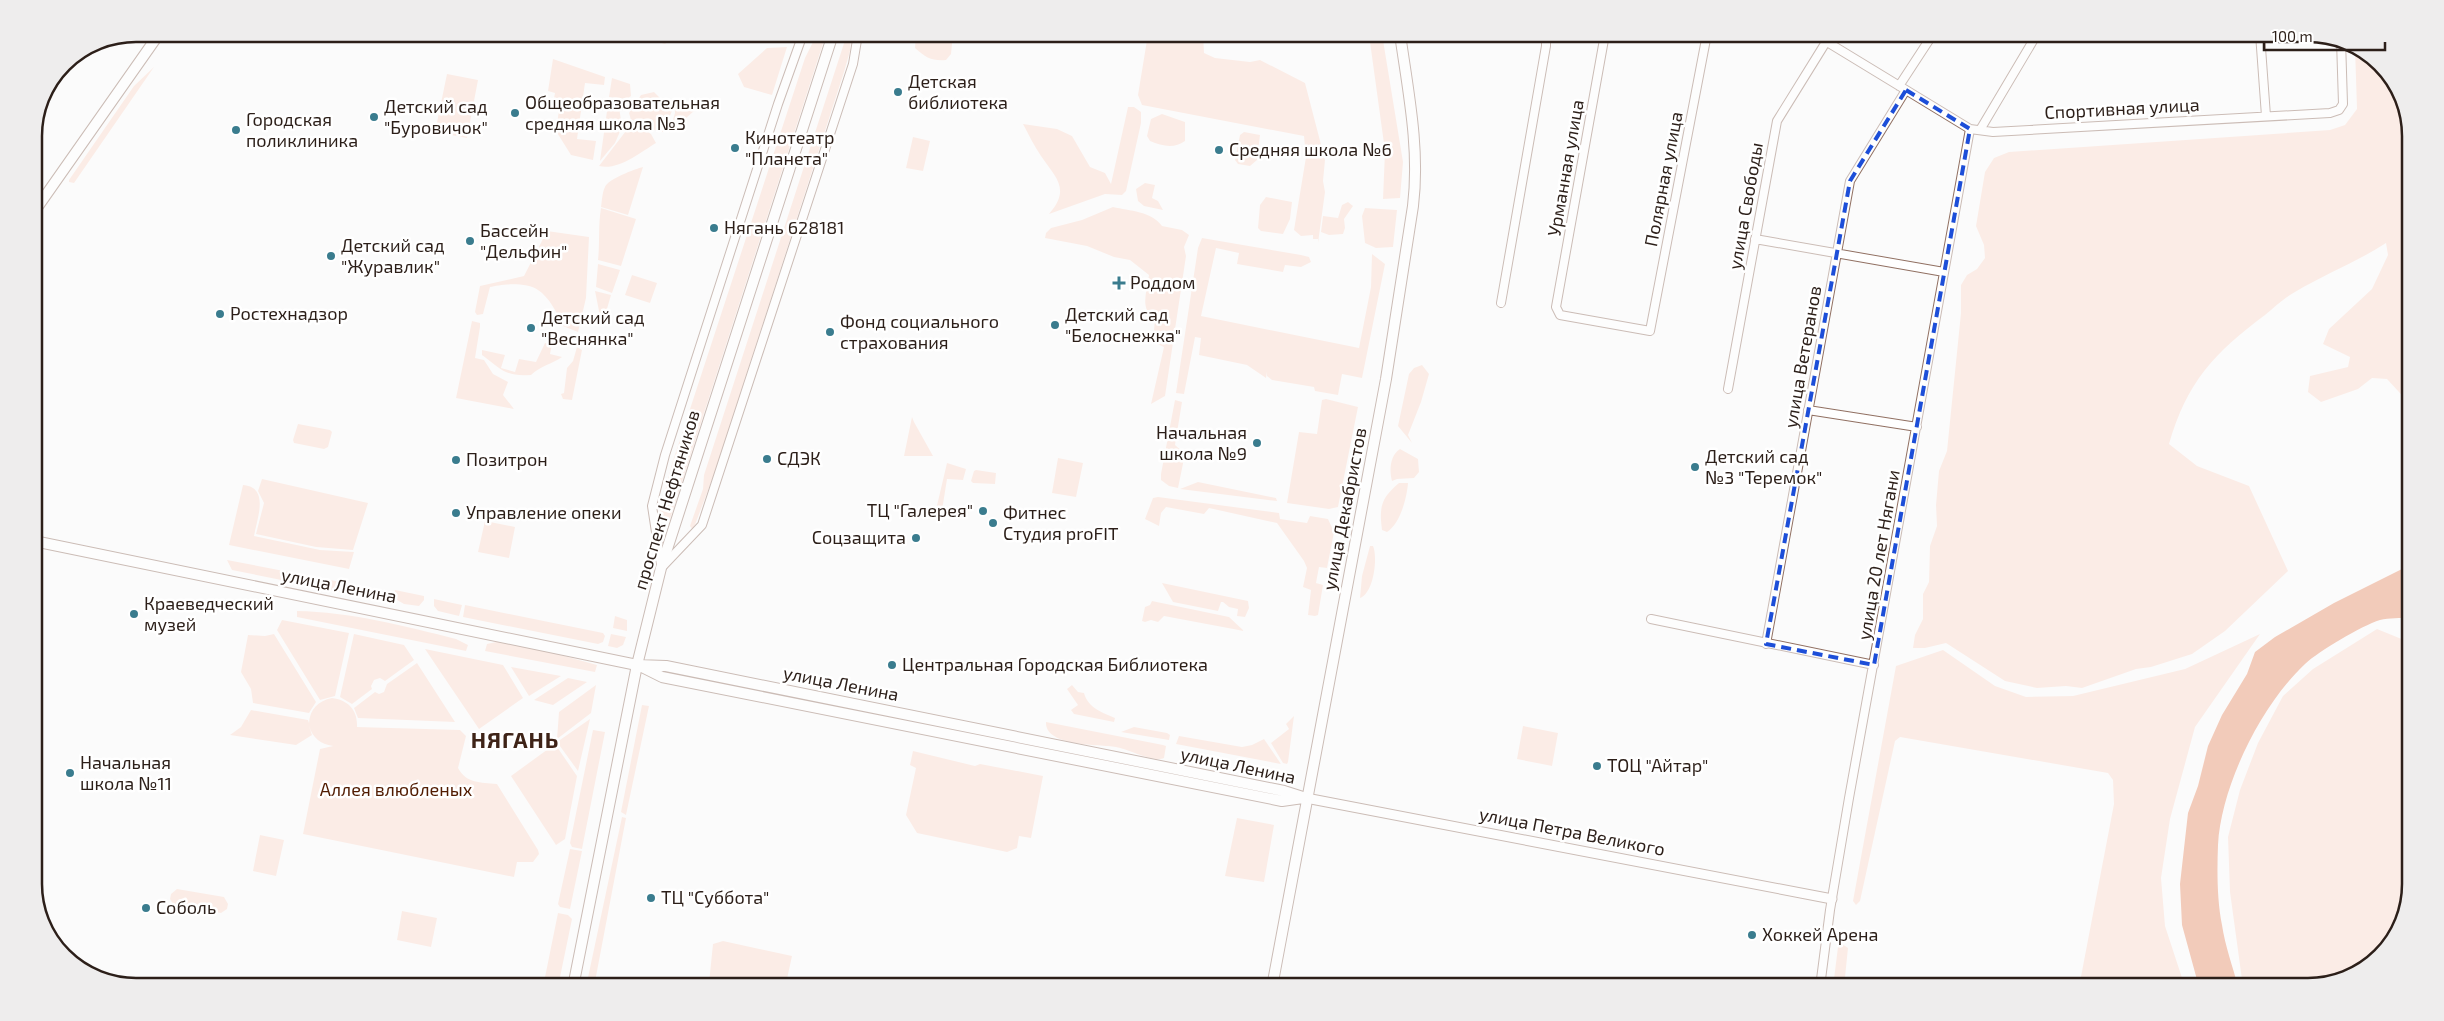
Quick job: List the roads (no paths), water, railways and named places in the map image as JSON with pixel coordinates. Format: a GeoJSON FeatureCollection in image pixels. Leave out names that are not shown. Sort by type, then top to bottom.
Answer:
{"type":"FeatureCollection","features":[{"type":"Feature","properties":{"kind":"main road","name":"улица Декабристов"},"geometry":{"type":"LineString","coordinates":[[1274,978],[1386,379],[1413,206],[1416,170],[1415,140],[1401,42]]}},
{"type":"Feature","properties":{"kind":"main road"},"geometry":{"type":"LineString","coordinates":[[43,199],[153,43]]}},
{"type":"Feature","properties":{"kind":"main road","name":"проспект Нефтяников"},"geometry":{"type":"LineString","coordinates":[[575,978],[637,664],[661,568],[830,43]]}},
{"type":"Feature","properties":{"kind":"main road","name":"улица Ленина"},"geometry":{"type":"LineString","coordinates":[[43,543],[637,664],[666,666],[1284,791],[1306,798]]}},
{"type":"Feature","properties":{"kind":"main road","name":"улица Ленина"},"geometry":{"type":"LineString","coordinates":[[637,664],[662,677],[1058,757],[1282,801],[1306,798]]}},
{"type":"Feature","properties":{"kind":"main road"},"geometry":{"type":"LineString","coordinates":[[881,721],[883,710]]}},
{"type":"Feature","properties":{"kind":"main road"},"geometry":{"type":"LineString","coordinates":[[1058,757],[1060,746]]}},
{"type":"Feature","properties":{"kind":"street"},"geometry":{"type":"LineString","coordinates":[[1501,303],[1546,42]]}},
{"type":"Feature","properties":{"kind":"street","name":"Урманная улица"},"geometry":{"type":"LineString","coordinates":[[1604,42],[1556,307],[1560,315],[1650,331]]}},
{"type":"Feature","properties":{"kind":"street","name":"Полярная улица"},"geometry":{"type":"LineString","coordinates":[[1650,331],[1705,42]]}},
{"type":"Feature","properties":{"kind":"street","name":"улица Свободы"},"geometry":{"type":"LineString","coordinates":[[1728,389],[1777,121],[1822,42]]}},
{"type":"Feature","properties":{"kind":"street","name":"Спортивная улица"},"geometry":{"type":"LineString","coordinates":[[1831,42],[1902,88],[1970,128],[1993,132],[2330,113],[2339,110],[2344,96],[2341,49]]}},
{"type":"Feature","properties":{"kind":"street","name":"улица Ветеранов"},"geometry":{"type":"LineString","coordinates":[[1766,644],[1853,173],[1928,42]]}},
{"type":"Feature","properties":{"kind":"street"},"geometry":{"type":"LineString","coordinates":[[1980,130],[2032,42]]}},
{"type":"Feature","properties":{"kind":"street"},"geometry":{"type":"LineString","coordinates":[[2261,42],[2266,116]]}},
{"type":"Feature","properties":{"kind":"street"},"geometry":{"type":"LineString","coordinates":[[661,568],[652,506],[699,346],[800,43]]}},
{"type":"Feature","properties":{"kind":"street"},"geometry":{"type":"LineString","coordinates":[[661,568],[702,525],[850,74],[856,43]]}},
{"type":"Feature","properties":{"kind":"street","name":"улица 20 лет Нягани"},"geometry":{"type":"LineString","coordinates":[[1821,978],[1832,898],[1970,128]]}},
{"type":"Feature","properties":{"kind":"street"},"geometry":{"type":"LineString","coordinates":[[1755,239],[1944,272]]}},
{"type":"Feature","properties":{"kind":"street"},"geometry":{"type":"LineString","coordinates":[[1808,410],[1917,428]]}},
{"type":"Feature","properties":{"kind":"street"},"geometry":{"type":"LineString","coordinates":[[1651,619],[1874,665]]}},
{"type":"Feature","properties":{"kind":"street","name":"улица Петра Великого"},"geometry":{"type":"LineString","coordinates":[[1306,798],[1832,898]]}},
{"type":"Feature","properties":{"kind":"place","name":"Детская библиотека"},"geometry":{"type":"Point","coordinates":[898,92]}},
{"type":"Feature","properties":{"kind":"place","name":"Общеобразовательная средняя школа №3"},"geometry":{"type":"Point","coordinates":[515,113]}},
{"type":"Feature","properties":{"kind":"place","name":"Детский сад \"Буровичок\""},"geometry":{"type":"Point","coordinates":[374,117]}},
{"type":"Feature","properties":{"kind":"place","name":"Городская поликлиника"},"geometry":{"type":"Point","coordinates":[236,130]}},
{"type":"Feature","properties":{"kind":"place","name":"Кинотеатр \"Планета\""},"geometry":{"type":"Point","coordinates":[735,148]}},
{"type":"Feature","properties":{"kind":"place","name":"Средняя школа №6"},"geometry":{"type":"Point","coordinates":[1219,150]}},
{"type":"Feature","properties":{"kind":"place","name":"Нягань 628181"},"geometry":{"type":"Point","coordinates":[714,228]}},
{"type":"Feature","properties":{"kind":"place","name":"Бассейн \"Дельфин\""},"geometry":{"type":"Point","coordinates":[470,241]}},
{"type":"Feature","properties":{"kind":"place","name":"Детский сад \"Журавлик\""},"geometry":{"type":"Point","coordinates":[331,256]}},
{"type":"Feature","properties":{"kind":"place","name":"Роддом"},"geometry":{"type":"Point","coordinates":[1119,283]}},
{"type":"Feature","properties":{"kind":"place","name":"Ростехнадзор"},"geometry":{"type":"Point","coordinates":[220,314]}},
{"type":"Feature","properties":{"kind":"place","name":"Детский сад \"Белоснежка\""},"geometry":{"type":"Point","coordinates":[1055,325]}},
{"type":"Feature","properties":{"kind":"place","name":"Детский сад \"Веснянка\""},"geometry":{"type":"Point","coordinates":[531,328]}},
{"type":"Feature","properties":{"kind":"place","name":"Фонд социального страхования"},"geometry":{"type":"Point","coordinates":[830,332]}},
{"type":"Feature","properties":{"kind":"place","name":"Начальная школа №9"},"geometry":{"type":"Point","coordinates":[1257,443]}},
{"type":"Feature","properties":{"kind":"place","name":"СДЭК"},"geometry":{"type":"Point","coordinates":[767,459]}},
{"type":"Feature","properties":{"kind":"place","name":"Позитрон"},"geometry":{"type":"Point","coordinates":[456,460]}},
{"type":"Feature","properties":{"kind":"place","name":"Детский сад №3 \"Теремок\""},"geometry":{"type":"Point","coordinates":[1695,467]}},
{"type":"Feature","properties":{"kind":"place","name":"ТЦ \"Галерея\""},"geometry":{"type":"Point","coordinates":[983,511]}},
{"type":"Feature","properties":{"kind":"place","name":"Управление опеки"},"geometry":{"type":"Point","coordinates":[456,513]}},
{"type":"Feature","properties":{"kind":"place","name":"Фитнес Студия proFIT"},"geometry":{"type":"Point","coordinates":[993,523]}},
{"type":"Feature","properties":{"kind":"place","name":"Соцзащита"},"geometry":{"type":"Point","coordinates":[916,538]}},
{"type":"Feature","properties":{"kind":"place","name":"Краеведческий музей"},"geometry":{"type":"Point","coordinates":[134,614]}},
{"type":"Feature","properties":{"kind":"place","name":"Центральная Городская Библиотека"},"geometry":{"type":"Point","coordinates":[892,665]}},
{"type":"Feature","properties":{"kind":"place","name":"ТОЦ \"Айтар\""},"geometry":{"type":"Point","coordinates":[1597,766]}},
{"type":"Feature","properties":{"kind":"place","name":"Начальная школа №11"},"geometry":{"type":"Point","coordinates":[70,773]}},
{"type":"Feature","properties":{"kind":"place","name":"ТЦ \"Суббота\""},"geometry":{"type":"Point","coordinates":[651,898]}},
{"type":"Feature","properties":{"kind":"place","name":"Соболь"},"geometry":{"type":"Point","coordinates":[146,908]}},
{"type":"Feature","properties":{"kind":"place","name":"Хоккей Арена"},"geometry":{"type":"Point","coordinates":[1752,935]}},
{"type":"Feature","properties":{"kind":"district","name":"НЯГАНЬ"},"geometry":{"type":"Point","coordinates":[515,740]}},
{"type":"Feature","properties":{"kind":"park label","name":"Аллея влюбленых"},"geometry":{"type":"Point","coordinates":[396,790]}}]}
